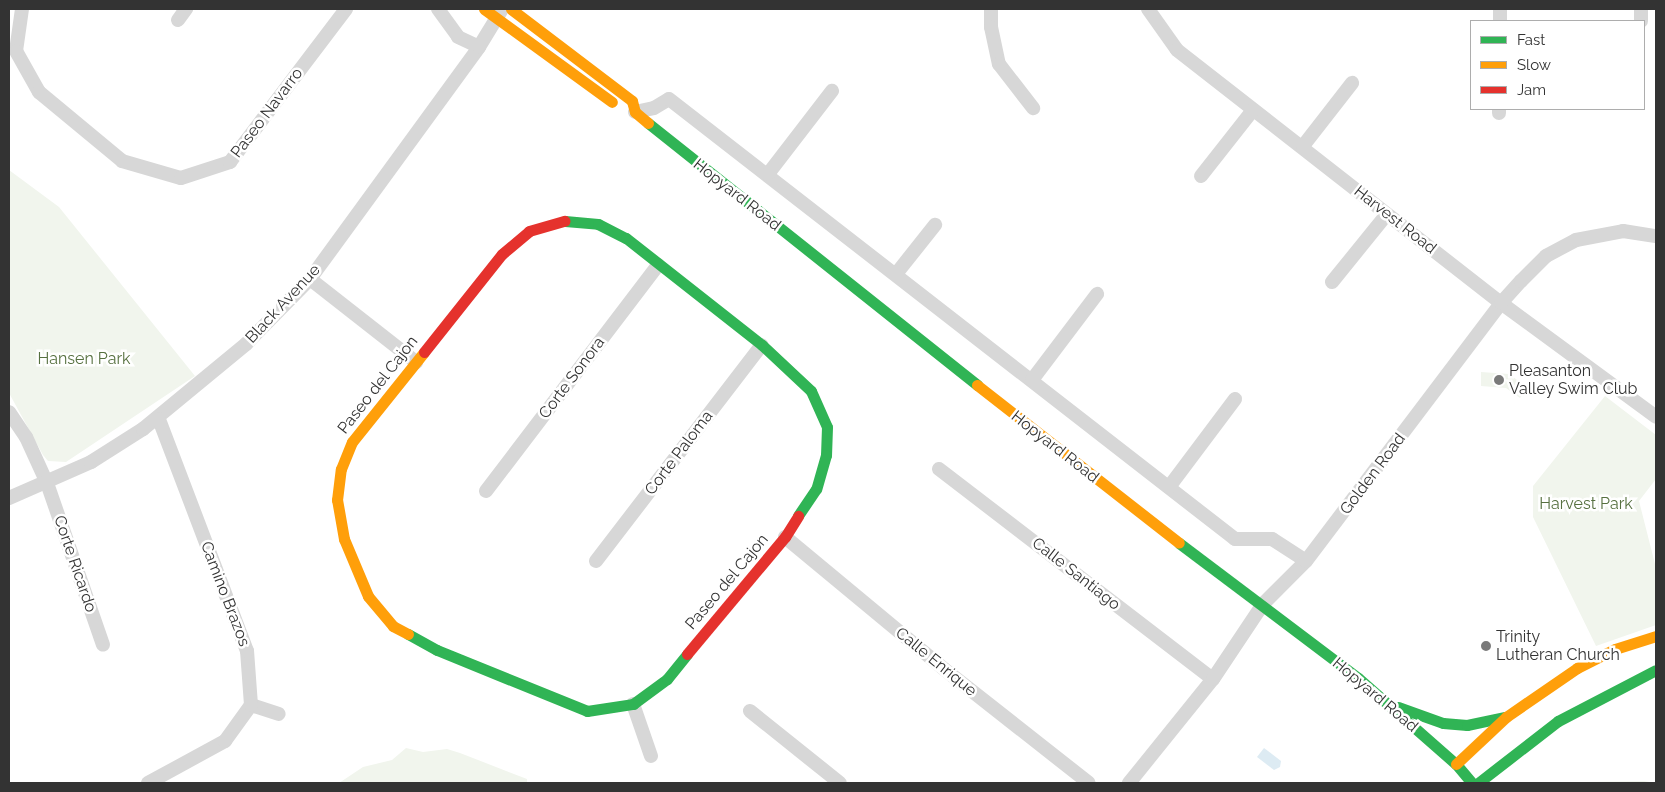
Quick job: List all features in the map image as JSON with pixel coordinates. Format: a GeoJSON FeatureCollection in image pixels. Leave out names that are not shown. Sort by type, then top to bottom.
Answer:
{"type":"FeatureCollection","features":[{"type":"Feature","properties":{"kind":"main road","name":"Hopyard Road"},"geometry":{"type":"LineString","coordinates":[[484,9],[500,13],[624,110],[636,112]]}},
{"type":"Feature","properties":{"kind":"main road","name":"Hopyard Road"},"geometry":{"type":"LineString","coordinates":[[511,9],[632,101],[636,112],[706,172],[1154,525],[1263,604],[1384,701],[1456,764],[1472,783]]}},
{"type":"Feature","properties":{"kind":"main road","name":"Paseo del Cajon"},"geometry":{"type":"LineString","coordinates":[[565,221],[598,224],[626,238],[762,345],[811,391],[827,427],[826,455],[816,489],[785,537],[667,680],[633,704],[587,711],[437,650],[393,626],[368,596],[344,539],[337,500],[341,468],[352,442],[502,254],[529,231],[565,221]]}},
{"type":"Feature","properties":{"kind":"main road"},"geometry":{"type":"LineString","coordinates":[[1456,764],[1506,717],[1577,668],[1615,649],[1656,636]]}},
{"type":"Feature","properties":{"kind":"main road"},"geometry":{"type":"LineString","coordinates":[[1478,783],[1558,721],[1616,688],[1656,670]]}},
{"type":"Feature","properties":{"kind":"main road"},"geometry":{"type":"LineString","coordinates":[[1384,701],[1443,723],[1467,725],[1506,717]]}},
{"type":"Feature","properties":{"kind":"street","name":"Paseo Navarro"},"geometry":{"type":"LineString","coordinates":[[22,9],[16,51],[39,92],[122,161],[181,178],[230,162],[346,9]]}},
{"type":"Feature","properties":{"kind":"street"},"geometry":{"type":"LineString","coordinates":[[438,9],[458,37],[479,47]]}},
{"type":"Feature","properties":{"kind":"street"},"geometry":{"type":"LineString","coordinates":[[991,9],[991,27],[999,64],[1033,108]]}},
{"type":"Feature","properties":{"kind":"street","name":"Harvest Road"},"geometry":{"type":"LineString","coordinates":[[1148,9],[1177,50],[1253,110],[1303,146],[1501,303],[1656,417]]}},
{"type":"Feature","properties":{"kind":"street","name":"Black Avenue"},"geometry":{"type":"LineString","coordinates":[[9,498],[91,462],[158,419],[246,344],[310,279],[479,47],[500,13]]}},
{"type":"Feature","properties":{"kind":"street"},"geometry":{"type":"LineString","coordinates":[[1303,146],[1352,83]]}},
{"type":"Feature","properties":{"kind":"street"},"geometry":{"type":"LineString","coordinates":[[768,174],[832,91]]}},
{"type":"Feature","properties":{"kind":"street"},"geometry":{"type":"LineString","coordinates":[[636,112],[654,108],[669,98],[1235,539],[1272,539],[1306,561]]}},
{"type":"Feature","properties":{"kind":"street"},"geometry":{"type":"LineString","coordinates":[[1201,176],[1253,110]]}},
{"type":"Feature","properties":{"kind":"street"},"geometry":{"type":"LineString","coordinates":[[1332,282],[1387,214]]}},
{"type":"Feature","properties":{"kind":"street"},"geometry":{"type":"LineString","coordinates":[[896,274],[935,226]]}},
{"type":"Feature","properties":{"kind":"street","name":"Golden Road"},"geometry":{"type":"LineString","coordinates":[[1129,783],[1213,679],[1263,604],[1306,561],[1501,303],[1546,256],[1576,240],[1623,231],[1656,236]]}},
{"type":"Feature","properties":{"kind":"street","name":"Corte Sonora"},"geometry":{"type":"LineString","coordinates":[[486,491],[658,265]]}},
{"type":"Feature","properties":{"kind":"street"},"geometry":{"type":"LineString","coordinates":[[310,279],[416,362]]}},
{"type":"Feature","properties":{"kind":"street"},"geometry":{"type":"LineString","coordinates":[[1032,380],[1097,294]]}},
{"type":"Feature","properties":{"kind":"street","name":"Corte Paloma"},"geometry":{"type":"LineString","coordinates":[[596,561],[762,345]]}},
{"type":"Feature","properties":{"kind":"street"},"geometry":{"type":"LineString","coordinates":[[1169,487],[1235,399]]}},
{"type":"Feature","properties":{"kind":"street","name":"Corte Ricardo"},"geometry":{"type":"LineString","coordinates":[[9,412],[26,437],[46,483],[103,645]]}},
{"type":"Feature","properties":{"kind":"street","name":"Camino Brazos"},"geometry":{"type":"LineString","coordinates":[[158,419],[247,651],[251,705]]}},
{"type":"Feature","properties":{"kind":"street","name":"Calle Santiago"},"geometry":{"type":"LineString","coordinates":[[939,469],[1213,679]]}},
{"type":"Feature","properties":{"kind":"street","name":"Calle Enrique"},"geometry":{"type":"LineString","coordinates":[[785,537],[944,669],[1090,783]]}},
{"type":"Feature","properties":{"kind":"street"},"geometry":{"type":"LineString","coordinates":[[633,704],[651,756]]}},
{"type":"Feature","properties":{"kind":"street"},"geometry":{"type":"LineString","coordinates":[[148,783],[225,741],[251,705],[280,714]]}},
{"type":"Feature","properties":{"kind":"street"},"geometry":{"type":"LineString","coordinates":[[750,711],[840,783]]}},
{"type":"Feature","properties":{"kind":"green space","name":"Hansen Park"},"geometry":{"type":"Polygon","coordinates":[[[9,170],[59,207],[195,376],[66,462],[48,461],[43,455],[9,393],[9,170]]]}},
{"type":"Feature","properties":{"kind":"green space","name":"Pleasanton Valley Swim Club"},"geometry":{"type":"Polygon","coordinates":[[[1481,372],[1509,374],[1528,388],[1520,398],[1506,388],[1481,386],[1481,372]]]}},
{"type":"Feature","properties":{"kind":"green space","name":"Harvest Park"},"geometry":{"type":"Polygon","coordinates":[[[1605,396],[1656,435],[1656,479],[1639,501],[1656,568],[1656,625],[1596,646],[1533,517],[1533,486],[1605,396]]]}},
{"type":"Feature","properties":{"kind":"green space"},"geometry":{"type":"Polygon","coordinates":[[[406,748],[423,752],[447,749],[527,779],[527,783],[339,783],[363,767],[392,760],[406,748]]]}},
{"type":"Feature","properties":{"kind":"green space"},"geometry":{"type":"Polygon","coordinates":[[[1644,781],[1656,783],[1580,783],[1581,782],[1644,781]]]}},
{"type":"Feature","properties":{"kind":"shaded area"},"geometry":{"type":"Polygon","coordinates":[[[1264,748],[1281,761],[1280,767],[1274,770],[1257,757],[1264,748]]]}},
{"type":"Feature","properties":{"kind":"traffic: fast"},"geometry":{"type":"LineString","coordinates":[[648,123],[977,385]]}},
{"type":"Feature","properties":{"kind":"traffic: fast"},"geometry":{"type":"LineString","coordinates":[[565,221],[598,224],[626,238],[762,345],[811,391],[827,427],[826,455],[816,489],[798,516]]}},
{"type":"Feature","properties":{"kind":"traffic: fast"},"geometry":{"type":"LineString","coordinates":[[1179,543],[1358,678],[1456,764],[1472,783]]}},
{"type":"Feature","properties":{"kind":"traffic: fast"},"geometry":{"type":"LineString","coordinates":[[408,634],[437,650],[587,711],[633,704],[667,679],[687,654]]}},
{"type":"Feature","properties":{"kind":"traffic: fast"},"geometry":{"type":"LineString","coordinates":[[1478,783],[1558,721],[1656,670]]}},
{"type":"Feature","properties":{"kind":"traffic: fast"},"geometry":{"type":"LineString","coordinates":[[1398,707],[1443,723],[1467,725],[1505,717]]}},
{"type":"Feature","properties":{"kind":"traffic: slow"},"geometry":{"type":"LineString","coordinates":[[484,9],[612,102]]}},
{"type":"Feature","properties":{"kind":"traffic: slow"},"geometry":{"type":"LineString","coordinates":[[511,9],[632,101],[635,112],[648,123]]}},
{"type":"Feature","properties":{"kind":"traffic: slow"},"geometry":{"type":"LineString","coordinates":[[408,634],[393,626],[368,596],[344,539],[337,500],[341,469],[352,442],[424,352]]}},
{"type":"Feature","properties":{"kind":"traffic: slow"},"geometry":{"type":"LineString","coordinates":[[977,385],[1179,543]]}},
{"type":"Feature","properties":{"kind":"traffic: slow"},"geometry":{"type":"LineString","coordinates":[[1456,764],[1506,717],[1577,668],[1615,649],[1656,636]]}},
{"type":"Feature","properties":{"kind":"traffic: jam"},"geometry":{"type":"LineString","coordinates":[[424,352],[502,254],[529,231],[565,221]]}},
{"type":"Feature","properties":{"kind":"traffic: jam"},"geometry":{"type":"LineString","coordinates":[[687,654],[785,537],[798,516]]}},
{"type":"Feature","properties":{"kind":"place","name":"Pleasanton Valley Swim Club"},"geometry":{"type":"Point","coordinates":[1499,380]}},
{"type":"Feature","properties":{"kind":"place","name":"Trinity Lutheran Church"},"geometry":{"type":"Point","coordinates":[1486,646]}}]}
